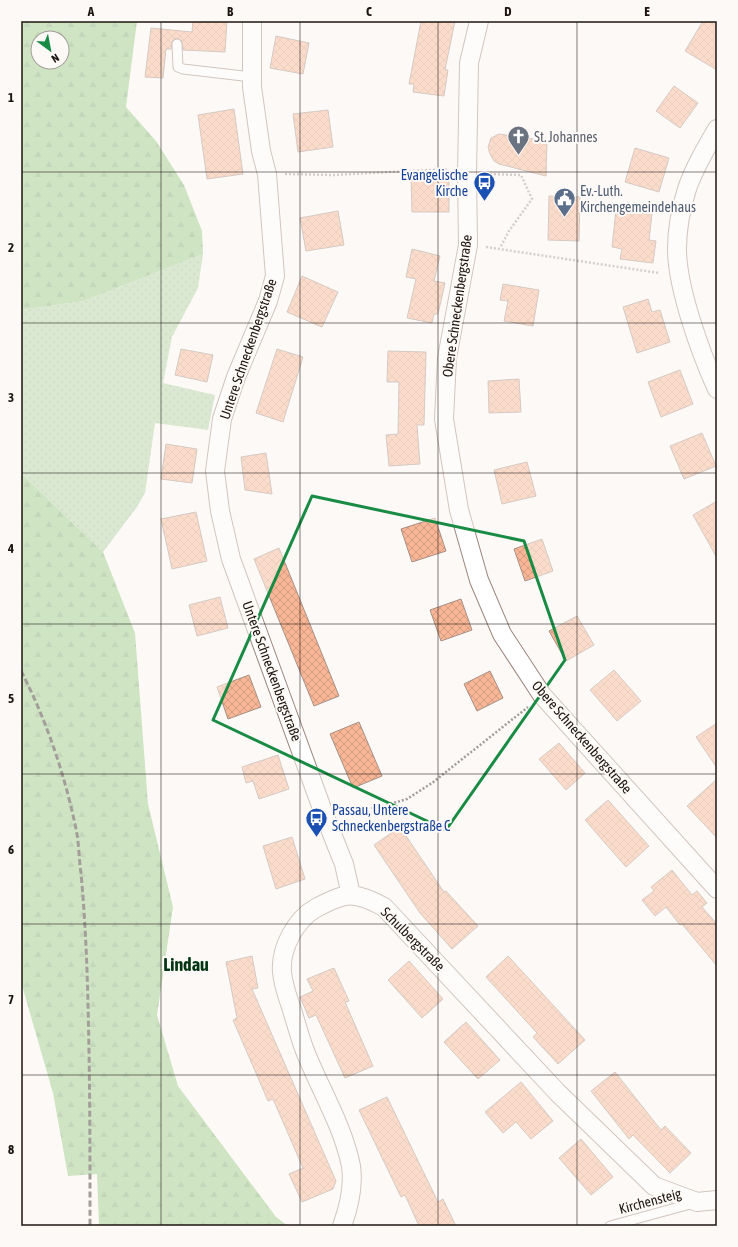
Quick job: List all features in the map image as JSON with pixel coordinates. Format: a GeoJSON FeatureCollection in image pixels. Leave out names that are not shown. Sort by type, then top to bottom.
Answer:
{"type":"FeatureCollection","features":[{"type":"Feature","properties":{"kind":"street","name":"Untere Schneckenbergstraße"},"geometry":{"type":"LineString","coordinates":[[252,21],[252,77],[261,151],[267,174],[276,276],[268,300],[236,377],[222,419],[215,471],[220,511],[231,560],[324,814],[344,864],[351,895]]}},
{"type":"Feature","properties":{"kind":"street","name":"Obere Schneckenbergstraße"},"geometry":{"type":"LineString","coordinates":[[479,21],[469,63],[459,171],[468,245],[447,358],[446,427],[460,510],[479,580],[502,634],[542,695],[717,888]]}},
{"type":"Feature","properties":{"kind":"street"},"geometry":{"type":"LineString","coordinates":[[717,129],[700,159],[687,189],[680,217],[677,249],[680,277],[708,370],[717,390]]}},
{"type":"Feature","properties":{"kind":"street","name":"Schulbergstraße"},"geometry":{"type":"LineString","coordinates":[[342,1226],[348,1209],[351,1189],[351,1167],[342,1136],[305,1050],[285,987],[282,970],[286,945],[296,926],[309,912],[336,897],[351,895],[364,897],[384,907],[558,1093],[654,1186],[697,1202],[717,1200]]}},
{"type":"Feature","properties":{"kind":"lane"},"geometry":{"type":"LineString","coordinates":[[177,44],[178,67],[183,69],[252,77]]}},
{"type":"Feature","properties":{"kind":"lane","name":"Kirchensteig"},"geometry":{"type":"LineString","coordinates":[[610,1226],[697,1202]]}},
{"type":"Feature","properties":{"kind":"path"},"geometry":{"type":"LineString","coordinates":[[267,174],[334,175],[459,171],[521,175],[532,199],[508,231],[500,248]]}},
{"type":"Feature","properties":{"kind":"path"},"geometry":{"type":"LineString","coordinates":[[468,245],[500,248],[680,277]]}},
{"type":"Feature","properties":{"kind":"path"},"geometry":{"type":"LineString","coordinates":[[324,814],[380,807],[407,798],[432,783],[542,695]]}},
{"type":"Feature","properties":{"kind":"highlighted area"},"geometry":{"type":"Polygon","coordinates":[[[312,496],[524,541],[565,660],[446,830],[213,720],[312,496]]]}},
{"type":"Feature","properties":{"kind":"green space"},"geometry":{"type":"Polygon","coordinates":[[[21,21],[137,21],[126,107],[156,141],[184,185],[202,231],[203,254],[84,301],[21,310],[21,21]]]}},
{"type":"Feature","properties":{"kind":"green space"},"geometry":{"type":"Polygon","coordinates":[[[203,254],[198,288],[172,337],[163,383],[215,395],[208,430],[155,423],[145,493],[137,507],[103,552],[21,473],[21,310],[84,301],[203,254]]]}},
{"type":"Feature","properties":{"kind":"green space"},"geometry":{"type":"Polygon","coordinates":[[[21,473],[103,552],[135,633],[148,804],[173,907],[157,1015],[178,1086],[276,1217],[288,1226],[99,1226],[97,1174],[68,1176],[53,1093],[21,982],[21,473]]]}},
{"type":"Feature","properties":{"kind":"building"},"geometry":{"type":"Polygon","coordinates":[[[193,21],[227,21],[225,52],[183,50],[182,41],[176,38],[172,42],[171,49],[166,49],[163,78],[145,77],[151,28],[192,32],[193,21]]]}},
{"type":"Feature","properties":{"kind":"building"},"geometry":{"type":"Polygon","coordinates":[[[421,21],[455,21],[445,70],[448,70],[444,96],[413,92],[414,84],[409,84],[421,21]]]}},
{"type":"Feature","properties":{"kind":"building"},"geometry":{"type":"Polygon","coordinates":[[[703,21],[717,21],[717,70],[685,51],[703,21]]]}},
{"type":"Feature","properties":{"kind":"building"},"geometry":{"type":"Polygon","coordinates":[[[276,36],[309,43],[303,74],[270,68],[276,36]]]}},
{"type":"Feature","properties":{"kind":"building"},"geometry":{"type":"Polygon","coordinates":[[[674,86],[698,103],[680,128],[656,111],[674,86]]]}},
{"type":"Feature","properties":{"kind":"building"},"geometry":{"type":"Polygon","coordinates":[[[234,109],[243,174],[207,179],[198,115],[234,109]]]}},
{"type":"Feature","properties":{"kind":"building"},"geometry":{"type":"Polygon","coordinates":[[[328,110],[333,147],[298,152],[293,114],[328,110]]]}},
{"type":"Feature","properties":{"kind":"building","name":"St. Johannes"},"geometry":{"type":"Polygon","coordinates":[[[499,134],[547,141],[546,176],[499,164],[494,161],[488,147],[491,138],[499,134]]]}},
{"type":"Feature","properties":{"kind":"building"},"geometry":{"type":"Polygon","coordinates":[[[635,148],[669,158],[659,192],[625,182],[635,148]]]}},
{"type":"Feature","properties":{"kind":"building"},"geometry":{"type":"Polygon","coordinates":[[[411,176],[449,176],[449,212],[412,212],[411,176]]]}},
{"type":"Feature","properties":{"kind":"building","name":"Ev.-Luth. Kirchengemeindehaus"},"geometry":{"type":"Polygon","coordinates":[[[549,196],[580,197],[579,241],[548,240],[549,196]]]}},
{"type":"Feature","properties":{"kind":"building"},"geometry":{"type":"Polygon","coordinates":[[[616,210],[652,214],[649,240],[656,241],[653,263],[620,259],[622,249],[612,247],[616,210]]]}},
{"type":"Feature","properties":{"kind":"building"},"geometry":{"type":"Polygon","coordinates":[[[338,211],[344,245],[306,251],[300,218],[338,211]]]}},
{"type":"Feature","properties":{"kind":"building"},"geometry":{"type":"Polygon","coordinates":[[[412,249],[440,256],[434,281],[445,283],[438,314],[434,314],[432,323],[407,318],[416,279],[406,277],[412,249]]]}},
{"type":"Feature","properties":{"kind":"building"},"geometry":{"type":"Polygon","coordinates":[[[302,276],[338,292],[322,327],[287,312],[302,276]]]}},
{"type":"Feature","properties":{"kind":"building"},"geometry":{"type":"Polygon","coordinates":[[[503,284],[539,290],[533,326],[504,321],[508,301],[500,300],[503,284]]]}},
{"type":"Feature","properties":{"kind":"building"},"geometry":{"type":"Polygon","coordinates":[[[648,299],[652,312],[660,310],[670,342],[637,353],[623,307],[648,299]]]}},
{"type":"Feature","properties":{"kind":"building"},"geometry":{"type":"Polygon","coordinates":[[[181,349],[213,355],[207,382],[175,375],[181,349]]]}},
{"type":"Feature","properties":{"kind":"building"},"geometry":{"type":"Polygon","coordinates":[[[277,349],[303,357],[283,422],[256,413],[277,349]]]}},
{"type":"Feature","properties":{"kind":"building"},"geometry":{"type":"Polygon","coordinates":[[[388,351],[426,352],[424,425],[417,425],[420,464],[389,466],[386,435],[398,434],[399,382],[387,382],[388,351]]]}},
{"type":"Feature","properties":{"kind":"building"},"geometry":{"type":"Polygon","coordinates":[[[680,370],[693,404],[661,417],[648,382],[680,370]]]}},
{"type":"Feature","properties":{"kind":"building"},"geometry":{"type":"Polygon","coordinates":[[[519,379],[521,412],[489,413],[488,381],[519,379]]]}},
{"type":"Feature","properties":{"kind":"building"},"geometry":{"type":"Polygon","coordinates":[[[702,433],[716,466],[684,479],[670,446],[702,433]]]}},
{"type":"Feature","properties":{"kind":"building"},"geometry":{"type":"Polygon","coordinates":[[[166,444],[197,449],[192,483],[161,479],[166,444]]]}},
{"type":"Feature","properties":{"kind":"building"},"geometry":{"type":"Polygon","coordinates":[[[266,453],[272,494],[245,490],[241,457],[266,453]]]}},
{"type":"Feature","properties":{"kind":"building"},"geometry":{"type":"Polygon","coordinates":[[[527,462],[536,496],[502,504],[494,470],[527,462]]]}},
{"type":"Feature","properties":{"kind":"building"},"geometry":{"type":"Polygon","coordinates":[[[717,501],[717,558],[693,515],[717,501]]]}},
{"type":"Feature","properties":{"kind":"building"},"geometry":{"type":"Polygon","coordinates":[[[196,512],[207,561],[172,569],[161,519],[196,512]]]}},
{"type":"Feature","properties":{"kind":"building"},"geometry":{"type":"Polygon","coordinates":[[[435,518],[446,551],[412,562],[401,529],[435,518]]]}},
{"type":"Feature","properties":{"kind":"building"},"geometry":{"type":"Polygon","coordinates":[[[542,539],[553,571],[525,581],[514,549],[542,539]]]}},
{"type":"Feature","properties":{"kind":"building"},"geometry":{"type":"Polygon","coordinates":[[[279,548],[339,696],[314,706],[254,559],[279,548]]]}},
{"type":"Feature","properties":{"kind":"building"},"geometry":{"type":"Polygon","coordinates":[[[220,597],[228,628],[197,636],[189,605],[220,597]]]}},
{"type":"Feature","properties":{"kind":"building"},"geometry":{"type":"Polygon","coordinates":[[[461,599],[472,630],[441,641],[430,610],[461,599]]]}},
{"type":"Feature","properties":{"kind":"building"},"geometry":{"type":"Polygon","coordinates":[[[577,616],[594,645],[566,661],[549,631],[577,616]]]}},
{"type":"Feature","properties":{"kind":"building"},"geometry":{"type":"Polygon","coordinates":[[[614,670],[641,701],[617,721],[590,690],[614,670]]]}},
{"type":"Feature","properties":{"kind":"building"},"geometry":{"type":"Polygon","coordinates":[[[490,671],[503,698],[477,711],[464,684],[490,671]]]}},
{"type":"Feature","properties":{"kind":"building"},"geometry":{"type":"Polygon","coordinates":[[[249,675],[261,707],[228,719],[217,687],[249,675]]]}},
{"type":"Feature","properties":{"kind":"building"},"geometry":{"type":"Polygon","coordinates":[[[359,722],[382,776],[353,788],[330,734],[359,722]]]}},
{"type":"Feature","properties":{"kind":"building"},"geometry":{"type":"Polygon","coordinates":[[[717,723],[717,768],[696,737],[717,723]]]}},
{"type":"Feature","properties":{"kind":"building"},"geometry":{"type":"Polygon","coordinates":[[[559,743],[585,773],[566,790],[539,759],[559,743]]]}},
{"type":"Feature","properties":{"kind":"building"},"geometry":{"type":"Polygon","coordinates":[[[278,755],[289,789],[259,799],[253,781],[246,783],[242,767],[278,755]]]}},
{"type":"Feature","properties":{"kind":"building"},"geometry":{"type":"Polygon","coordinates":[[[717,779],[717,838],[687,806],[717,779]]]}},
{"type":"Feature","properties":{"kind":"building"},"geometry":{"type":"Polygon","coordinates":[[[608,800],[649,846],[626,867],[585,820],[608,800]]]}},
{"type":"Feature","properties":{"kind":"building"},"geometry":{"type":"Polygon","coordinates":[[[400,827],[444,892],[446,891],[478,926],[452,949],[420,913],[374,845],[400,827]]]}},
{"type":"Feature","properties":{"kind":"building"},"geometry":{"type":"Polygon","coordinates":[[[292,837],[305,879],[276,889],[263,846],[292,837]]]}},
{"type":"Feature","properties":{"kind":"building"},"geometry":{"type":"Polygon","coordinates":[[[672,870],[692,895],[697,891],[707,903],[702,907],[717,924],[717,966],[666,907],[655,916],[642,900],[654,891],[651,887],[672,870]]]}},
{"type":"Feature","properties":{"kind":"building"},"geometry":{"type":"Polygon","coordinates":[[[252,956],[258,988],[252,989],[336,1181],[333,1189],[302,1202],[289,1174],[303,1168],[273,1099],[268,1101],[233,1020],[237,1018],[226,962],[252,956]]]}},
{"type":"Feature","properties":{"kind":"building"},"geometry":{"type":"Polygon","coordinates":[[[508,956],[585,1040],[558,1064],[533,1037],[537,1033],[486,977],[508,956]]]}},
{"type":"Feature","properties":{"kind":"building"},"geometry":{"type":"Polygon","coordinates":[[[409,961],[443,999],[422,1018],[388,980],[409,961]]]}},
{"type":"Feature","properties":{"kind":"building"},"geometry":{"type":"Polygon","coordinates":[[[334,968],[349,1001],[345,1002],[373,1066],[345,1078],[316,1015],[309,1018],[300,997],[313,991],[307,979],[334,968]]]}},
{"type":"Feature","properties":{"kind":"building"},"geometry":{"type":"Polygon","coordinates":[[[466,1022],[500,1060],[478,1079],[444,1042],[466,1022]]]}},
{"type":"Feature","properties":{"kind":"building"},"geometry":{"type":"Polygon","coordinates":[[[615,1072],[661,1130],[665,1126],[691,1153],[670,1173],[633,1135],[629,1139],[591,1091],[615,1072]]]}},
{"type":"Feature","properties":{"kind":"building"},"geometry":{"type":"Polygon","coordinates":[[[521,1082],[553,1121],[531,1139],[516,1122],[503,1133],[485,1112],[521,1082]]]}},
{"type":"Feature","properties":{"kind":"building"},"geometry":{"type":"Polygon","coordinates":[[[387,1097],[438,1202],[443,1199],[456,1226],[419,1226],[405,1195],[401,1197],[359,1110],[387,1097]]]}},
{"type":"Feature","properties":{"kind":"building"},"geometry":{"type":"Polygon","coordinates":[[[581,1139],[613,1177],[591,1195],[559,1158],[581,1139]]]}},
{"type":"Feature","properties":{"kind":"railway"},"geometry":{"type":"LineString","coordinates":[[21,671],[55,750],[73,813],[78,839],[84,906],[88,988],[90,1226]]}},
{"type":"Feature","properties":{"kind":"place","name":"St. Johannes"},"geometry":{"type":"Point","coordinates":[519,156]}},
{"type":"Feature","properties":{"kind":"place","name":"Evangelische Kirche"},"geometry":{"type":"Point","coordinates":[484,202]}},
{"type":"Feature","properties":{"kind":"place","name":"Ev.-Luth. Kirchengemeindehaus"},"geometry":{"type":"Point","coordinates":[564,218]}},
{"type":"Feature","properties":{"kind":"place","name":"Passau, Untere Schneckenbergstraße C"},"geometry":{"type":"Point","coordinates":[317,838]}},
{"type":"Feature","properties":{"kind":"district","name":"Lindau"},"geometry":{"type":"Point","coordinates":[186,964]}}]}
